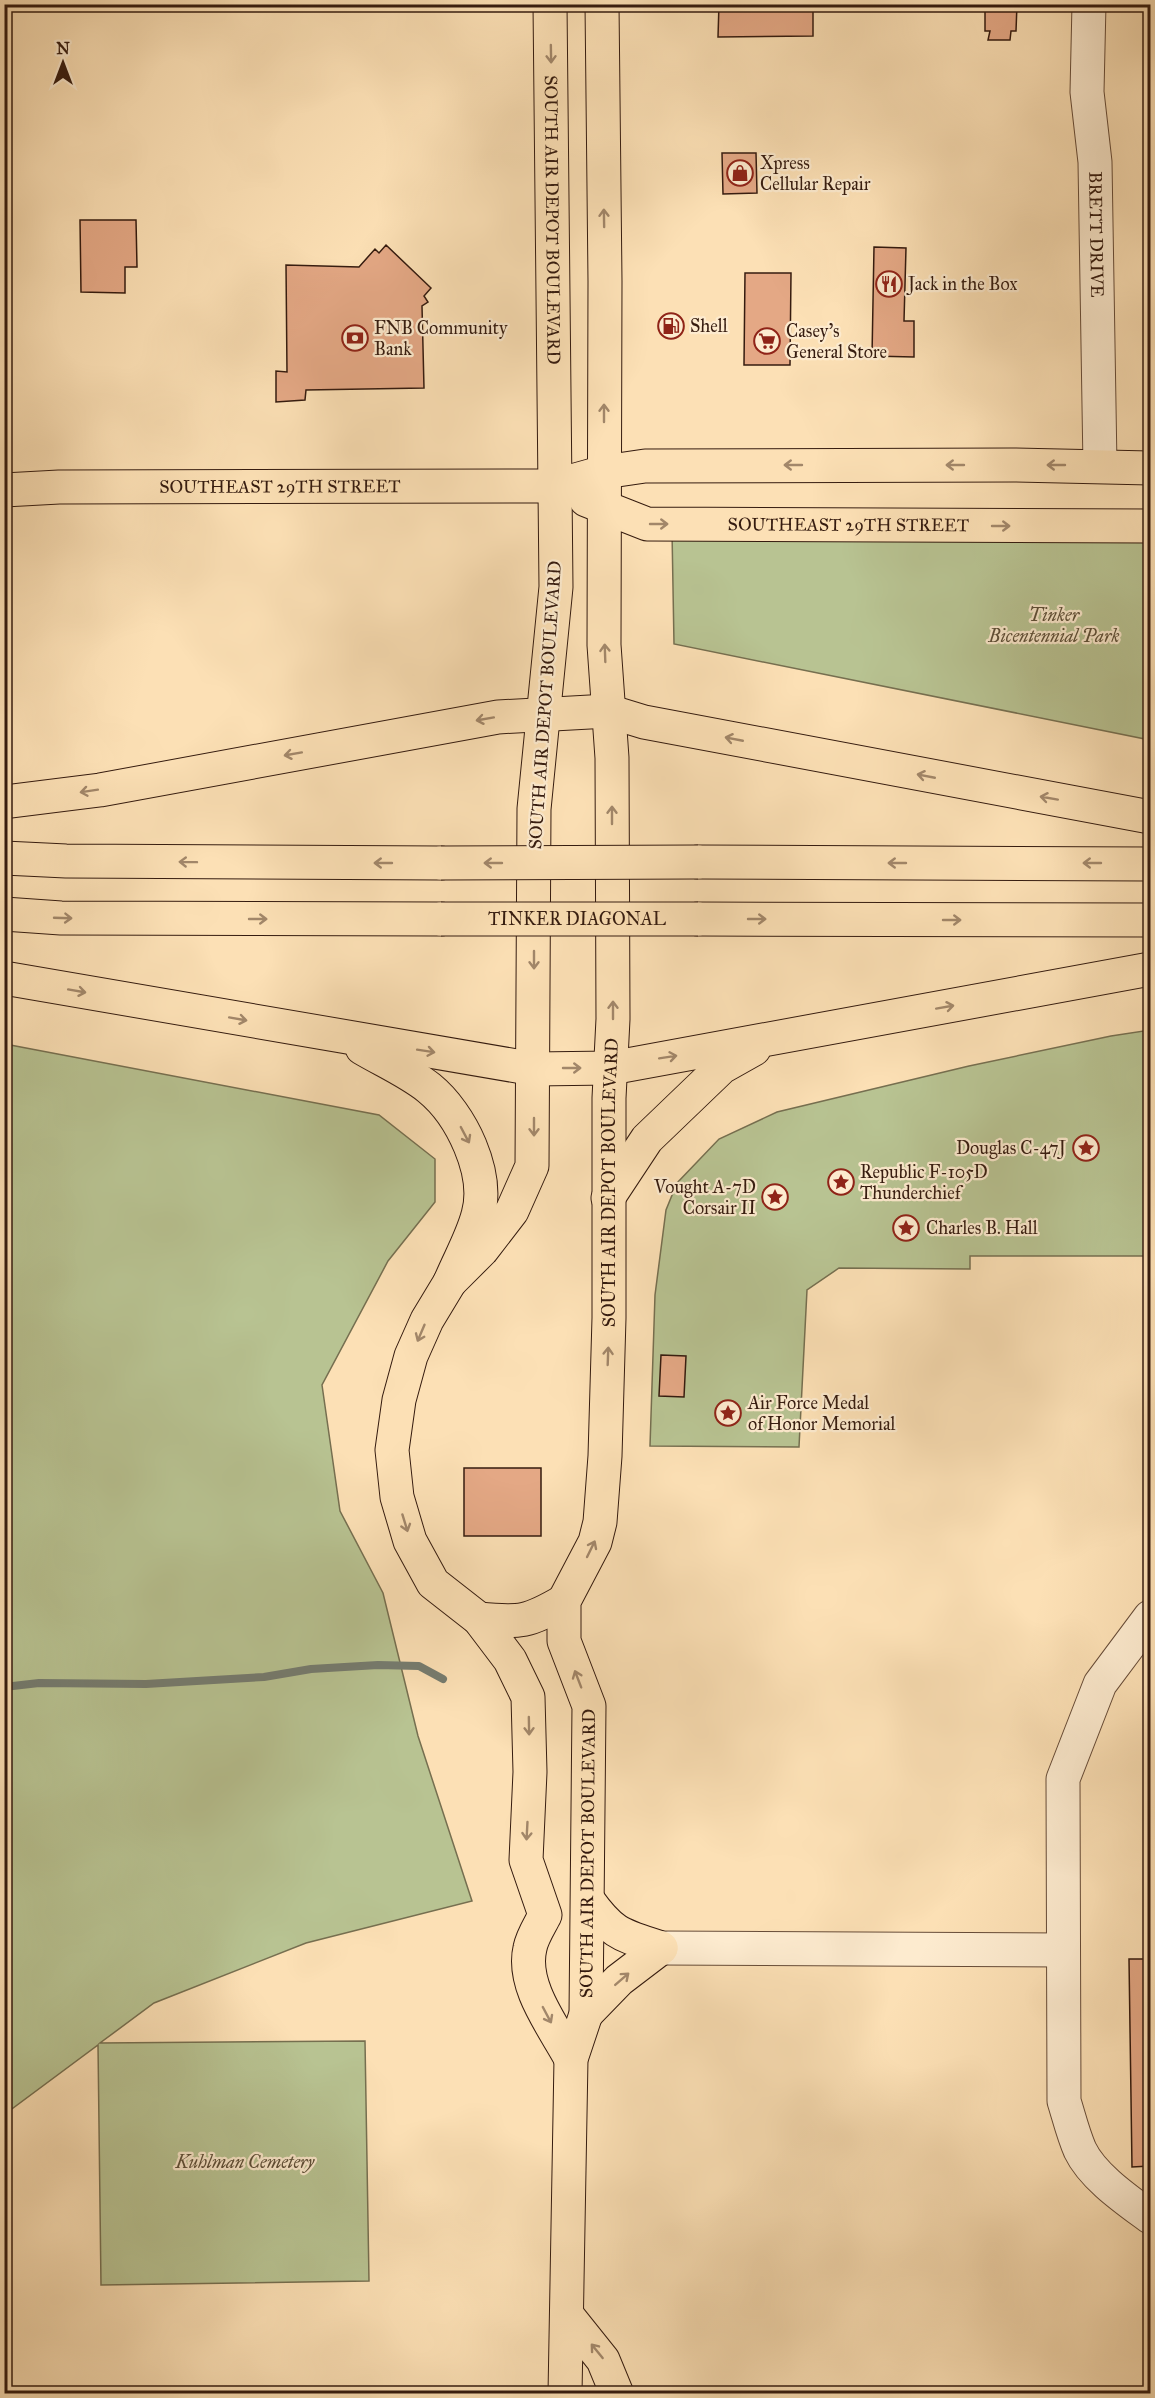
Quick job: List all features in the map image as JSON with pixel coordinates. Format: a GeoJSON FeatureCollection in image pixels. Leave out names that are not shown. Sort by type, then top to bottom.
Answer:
{"type":"FeatureCollection","features":[{"type":"Feature","properties":{"kind":"main road","name":"SOUTH AIR DEPOT BOULEVARD"},"geometry":{"type":"LineString","coordinates":[[550,4],[556,587],[534,809],[534,1145],[532,1166],[525,1186],[500,1229],[450,1282],[427,1320],[411,1356],[399,1400],[392,1450],[397,1497],[410,1541],[433,1583],[479,1619],[510,1660],[528,1697],[530,1772],[526,1860],[545,1915],[530,1947],[528,1966],[544,2010],[571,2059]]}},
{"type":"Feature","properties":{"kind":"main road","name":"SOUTH AIR DEPOT BOULEVARD"},"geometry":{"type":"LineString","coordinates":[[566,2394],[571,2059],[586,2014],[589,1706],[564,1641],[564,1601],[595,1542],[600,1522],[606,1421],[610,1068],[613,1019],[612,770],[608,711],[603,508],[602,4]]}},
{"type":"Feature","properties":{"kind":"main road","name":"SOUTHEAST 29TH STREET"},"geometry":{"type":"LineString","coordinates":[[4,490],[59,487],[554,486],[604,472],[645,466],[1100,466],[1150,468]]}},
{"type":"Feature","properties":{"kind":"main road","name":"SOUTHEAST 29TH STREET"},"geometry":{"type":"LineString","coordinates":[[554,486],[603,508],[647,524],[1150,526]]}},
{"type":"Feature","properties":{"kind":"main road"},"geometry":{"type":"LineString","coordinates":[[4,802],[100,790],[498,717],[608,711],[644,722],[1150,817]]}},
{"type":"Feature","properties":{"kind":"main road"},"geometry":{"type":"LineString","coordinates":[[4,858],[66,861],[441,863],[1150,864]]}},
{"type":"Feature","properties":{"kind":"main road","name":"TINKER DIAGONAL"},"geometry":{"type":"LineString","coordinates":[[4,914],[72,918],[441,920],[1150,920]]}},
{"type":"Feature","properties":{"kind":"main road"},"geometry":{"type":"LineString","coordinates":[[4,978],[348,1039],[534,1069],[610,1068],[1150,969]]}},
{"type":"Feature","properties":{"kind":"main road"},"geometry":{"type":"LineString","coordinates":[[348,1039],[429,1089],[462,1129],[474,1154],[480,1176],[478,1215],[450,1282]]}},
{"type":"Feature","properties":{"kind":"main road"},"geometry":{"type":"LineString","coordinates":[[609,1198],[647,1138],[688,1096],[722,1067],[773,1039]]}},
{"type":"Feature","properties":{"kind":"main road"},"geometry":{"type":"LineString","coordinates":[[479,1619],[517,1623],[536,1618],[564,1601]]}},
{"type":"Feature","properties":{"kind":"main road"},"geometry":{"type":"LineString","coordinates":[[588,1900],[603,1922],[621,1936],[661,1948]]}},
{"type":"Feature","properties":{"kind":"main road"},"geometry":{"type":"LineString","coordinates":[[586,2014],[619,1980],[661,1948]]}},
{"type":"Feature","properties":{"kind":"main road"},"geometry":{"type":"LineString","coordinates":[[567,2315],[603,2360],[617,2394]]}},
{"type":"Feature","properties":{"kind":"street","name":"BRETT DRIVE"},"geometry":{"type":"LineString","coordinates":[[1089,4],[1087,92],[1095,162],[1100,466]]}},
{"type":"Feature","properties":{"kind":"street"},"geometry":{"type":"LineString","coordinates":[[1150,1617],[1100,1684],[1063,1779],[1062,1950],[1064,2101],[1071,2125],[1081,2152],[1100,2176],[1150,2217]]}},
{"type":"Feature","properties":{"kind":"street"},"geometry":{"type":"LineString","coordinates":[[661,1948],[1062,1950]]}},
{"type":"Feature","properties":{"kind":"green space","name":"Tinker Bicentennial Park"},"geometry":{"type":"Polygon","coordinates":[[[672,531],[1150,532],[1150,740],[674,644],[672,531]]]}},
{"type":"Feature","properties":{"kind":"green space"},"geometry":{"type":"Polygon","coordinates":[[[1150,1030],[1150,1256],[970,1256],[970,1269],[839,1268],[807,1290],[799,1447],[650,1446],[655,1295],[666,1210],[677,1183],[719,1139],[777,1112],[969,1066],[1150,1030]]]}},
{"type":"Feature","properties":{"kind":"green space","name":"Kuhlman Cemetery"},"geometry":{"type":"Polygon","coordinates":[[[5,1044],[379,1115],[435,1159],[435,1202],[388,1261],[322,1385],[340,1511],[383,1593],[418,1736],[472,1901],[306,1943],[154,2003],[100,2043],[365,2041],[369,2281],[101,2285],[98,2045],[5,2114],[5,1044]]]}},
{"type":"Feature","properties":{"kind":"building"},"geometry":{"type":"Polygon","coordinates":[[[719,4],[813,4],[813,36],[718,37],[719,4]]]}},
{"type":"Feature","properties":{"kind":"building"},"geometry":{"type":"Polygon","coordinates":[[[985,4],[1017,4],[1016,31],[1011,31],[1010,40],[988,40],[990,31],[985,31],[985,4]]]}},
{"type":"Feature","properties":{"kind":"building","name":"Xpress Cellular Repair"},"geometry":{"type":"Polygon","coordinates":[[[722,153],[756,153],[757,193],[723,194],[722,153]]]}},
{"type":"Feature","properties":{"kind":"building"},"geometry":{"type":"Polygon","coordinates":[[[80,220],[136,220],[137,267],[125,267],[125,293],[81,292],[80,220]]]}},
{"type":"Feature","properties":{"kind":"building","name":"FNB Community Bank"},"geometry":{"type":"Polygon","coordinates":[[[386,245],[431,288],[424,296],[428,302],[422,306],[424,388],[306,390],[305,400],[276,402],[276,371],[287,372],[286,265],[359,267],[375,249],[379,253],[386,245]]]}},
{"type":"Feature","properties":{"kind":"building","name":"Jack in the Box"},"geometry":{"type":"Polygon","coordinates":[[[874,247],[906,248],[904,321],[914,321],[914,357],[872,356],[874,247]]]}},
{"type":"Feature","properties":{"kind":"building","name":"Casey's General Store"},"geometry":{"type":"Polygon","coordinates":[[[745,273],[791,273],[790,365],[744,365],[745,273]]]}},
{"type":"Feature","properties":{"kind":"building"},"geometry":{"type":"Polygon","coordinates":[[[661,1355],[686,1356],[684,1397],[659,1396],[661,1355]]]}},
{"type":"Feature","properties":{"kind":"building"},"geometry":{"type":"Polygon","coordinates":[[[464,1468],[541,1468],[541,1536],[464,1536],[464,1468]]]}},
{"type":"Feature","properties":{"kind":"building"},"geometry":{"type":"Polygon","coordinates":[[[1129,1959],[1150,1959],[1150,2166],[1132,2167],[1129,1959]]]}},
{"type":"Feature","properties":{"kind":"waterway"},"geometry":{"type":"LineString","coordinates":[[4,1687],[39,1683],[146,1684],[264,1677],[311,1669],[378,1665],[419,1666],[443,1679]]}},
{"type":"Feature","properties":{"kind":"place","name":"Xpress Cellular Repair"},"geometry":{"type":"Point","coordinates":[740,173]}},
{"type":"Feature","properties":{"kind":"place","name":"Jack in the Box"},"geometry":{"type":"Point","coordinates":[889,284]}},
{"type":"Feature","properties":{"kind":"place","name":"Shell"},"geometry":{"type":"Point","coordinates":[671,326]}},
{"type":"Feature","properties":{"kind":"place","name":"FNB Community Bank"},"geometry":{"type":"Point","coordinates":[355,338]}},
{"type":"Feature","properties":{"kind":"place","name":"Casey's General Store"},"geometry":{"type":"Point","coordinates":[767,341]}},
{"type":"Feature","properties":{"kind":"place","name":"Douglas C-47J"},"geometry":{"type":"Point","coordinates":[1086,1148]}},
{"type":"Feature","properties":{"kind":"place","name":"Republic F-105D Thunderchief"},"geometry":{"type":"Point","coordinates":[841,1182]}},
{"type":"Feature","properties":{"kind":"place","name":"Vought A-7D Corsair II"},"geometry":{"type":"Point","coordinates":[775,1197]}},
{"type":"Feature","properties":{"kind":"place","name":"Charles B. Hall"},"geometry":{"type":"Point","coordinates":[906,1228]}},
{"type":"Feature","properties":{"kind":"place","name":"Air Force Medal of Honor Memorial"},"geometry":{"type":"Point","coordinates":[728,1413]}}]}
